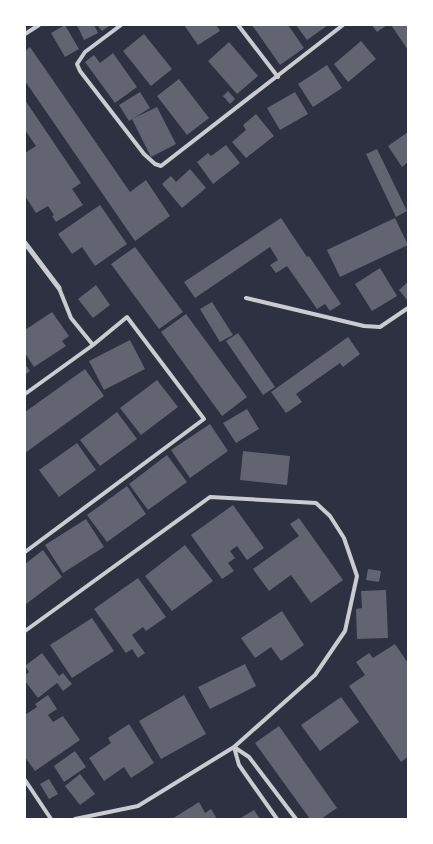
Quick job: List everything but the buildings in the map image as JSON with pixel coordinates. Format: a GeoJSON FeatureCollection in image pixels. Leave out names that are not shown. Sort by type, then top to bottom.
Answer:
{"type":"FeatureCollection","features":[{"type":"Feature","properties":{"kind":"street"},"geometry":{"type":"LineString","coordinates":[[25,243],[59,288]]}},
{"type":"Feature","properties":{"kind":"lane"},"geometry":{"type":"LineString","coordinates":[[25,34],[39,25]]}},
{"type":"Feature","properties":{"kind":"lane"},"geometry":{"type":"LineString","coordinates":[[121,25],[85,52],[77,64],[80,71],[155,164],[161,166],[344,25]]}},
{"type":"Feature","properties":{"kind":"lane"},"geometry":{"type":"LineString","coordinates":[[238,25],[278,77]]}},
{"type":"Feature","properties":{"kind":"lane"},"geometry":{"type":"LineString","coordinates":[[59,288],[71,318],[93,345]]}},
{"type":"Feature","properties":{"kind":"lane"},"geometry":{"type":"LineString","coordinates":[[246,298],[364,326],[380,327],[408,308]]}},
{"type":"Feature","properties":{"kind":"lane"},"geometry":{"type":"LineString","coordinates":[[25,394],[93,345],[127,317],[204,418],[25,552]]}},
{"type":"Feature","properties":{"kind":"lane"},"geometry":{"type":"LineString","coordinates":[[25,631],[210,497],[316,503],[330,516],[344,538],[357,576],[345,631],[315,675],[234,746],[138,806],[75,819]]}},
{"type":"Feature","properties":{"kind":"lane"},"geometry":{"type":"LineString","coordinates":[[234,746],[239,765],[277,819]]}},
{"type":"Feature","properties":{"kind":"lane"},"geometry":{"type":"LineString","coordinates":[[234,746],[248,758],[296,819]]}},
{"type":"Feature","properties":{"kind":"lane"},"geometry":{"type":"LineString","coordinates":[[25,780],[51,819]]}}]}
